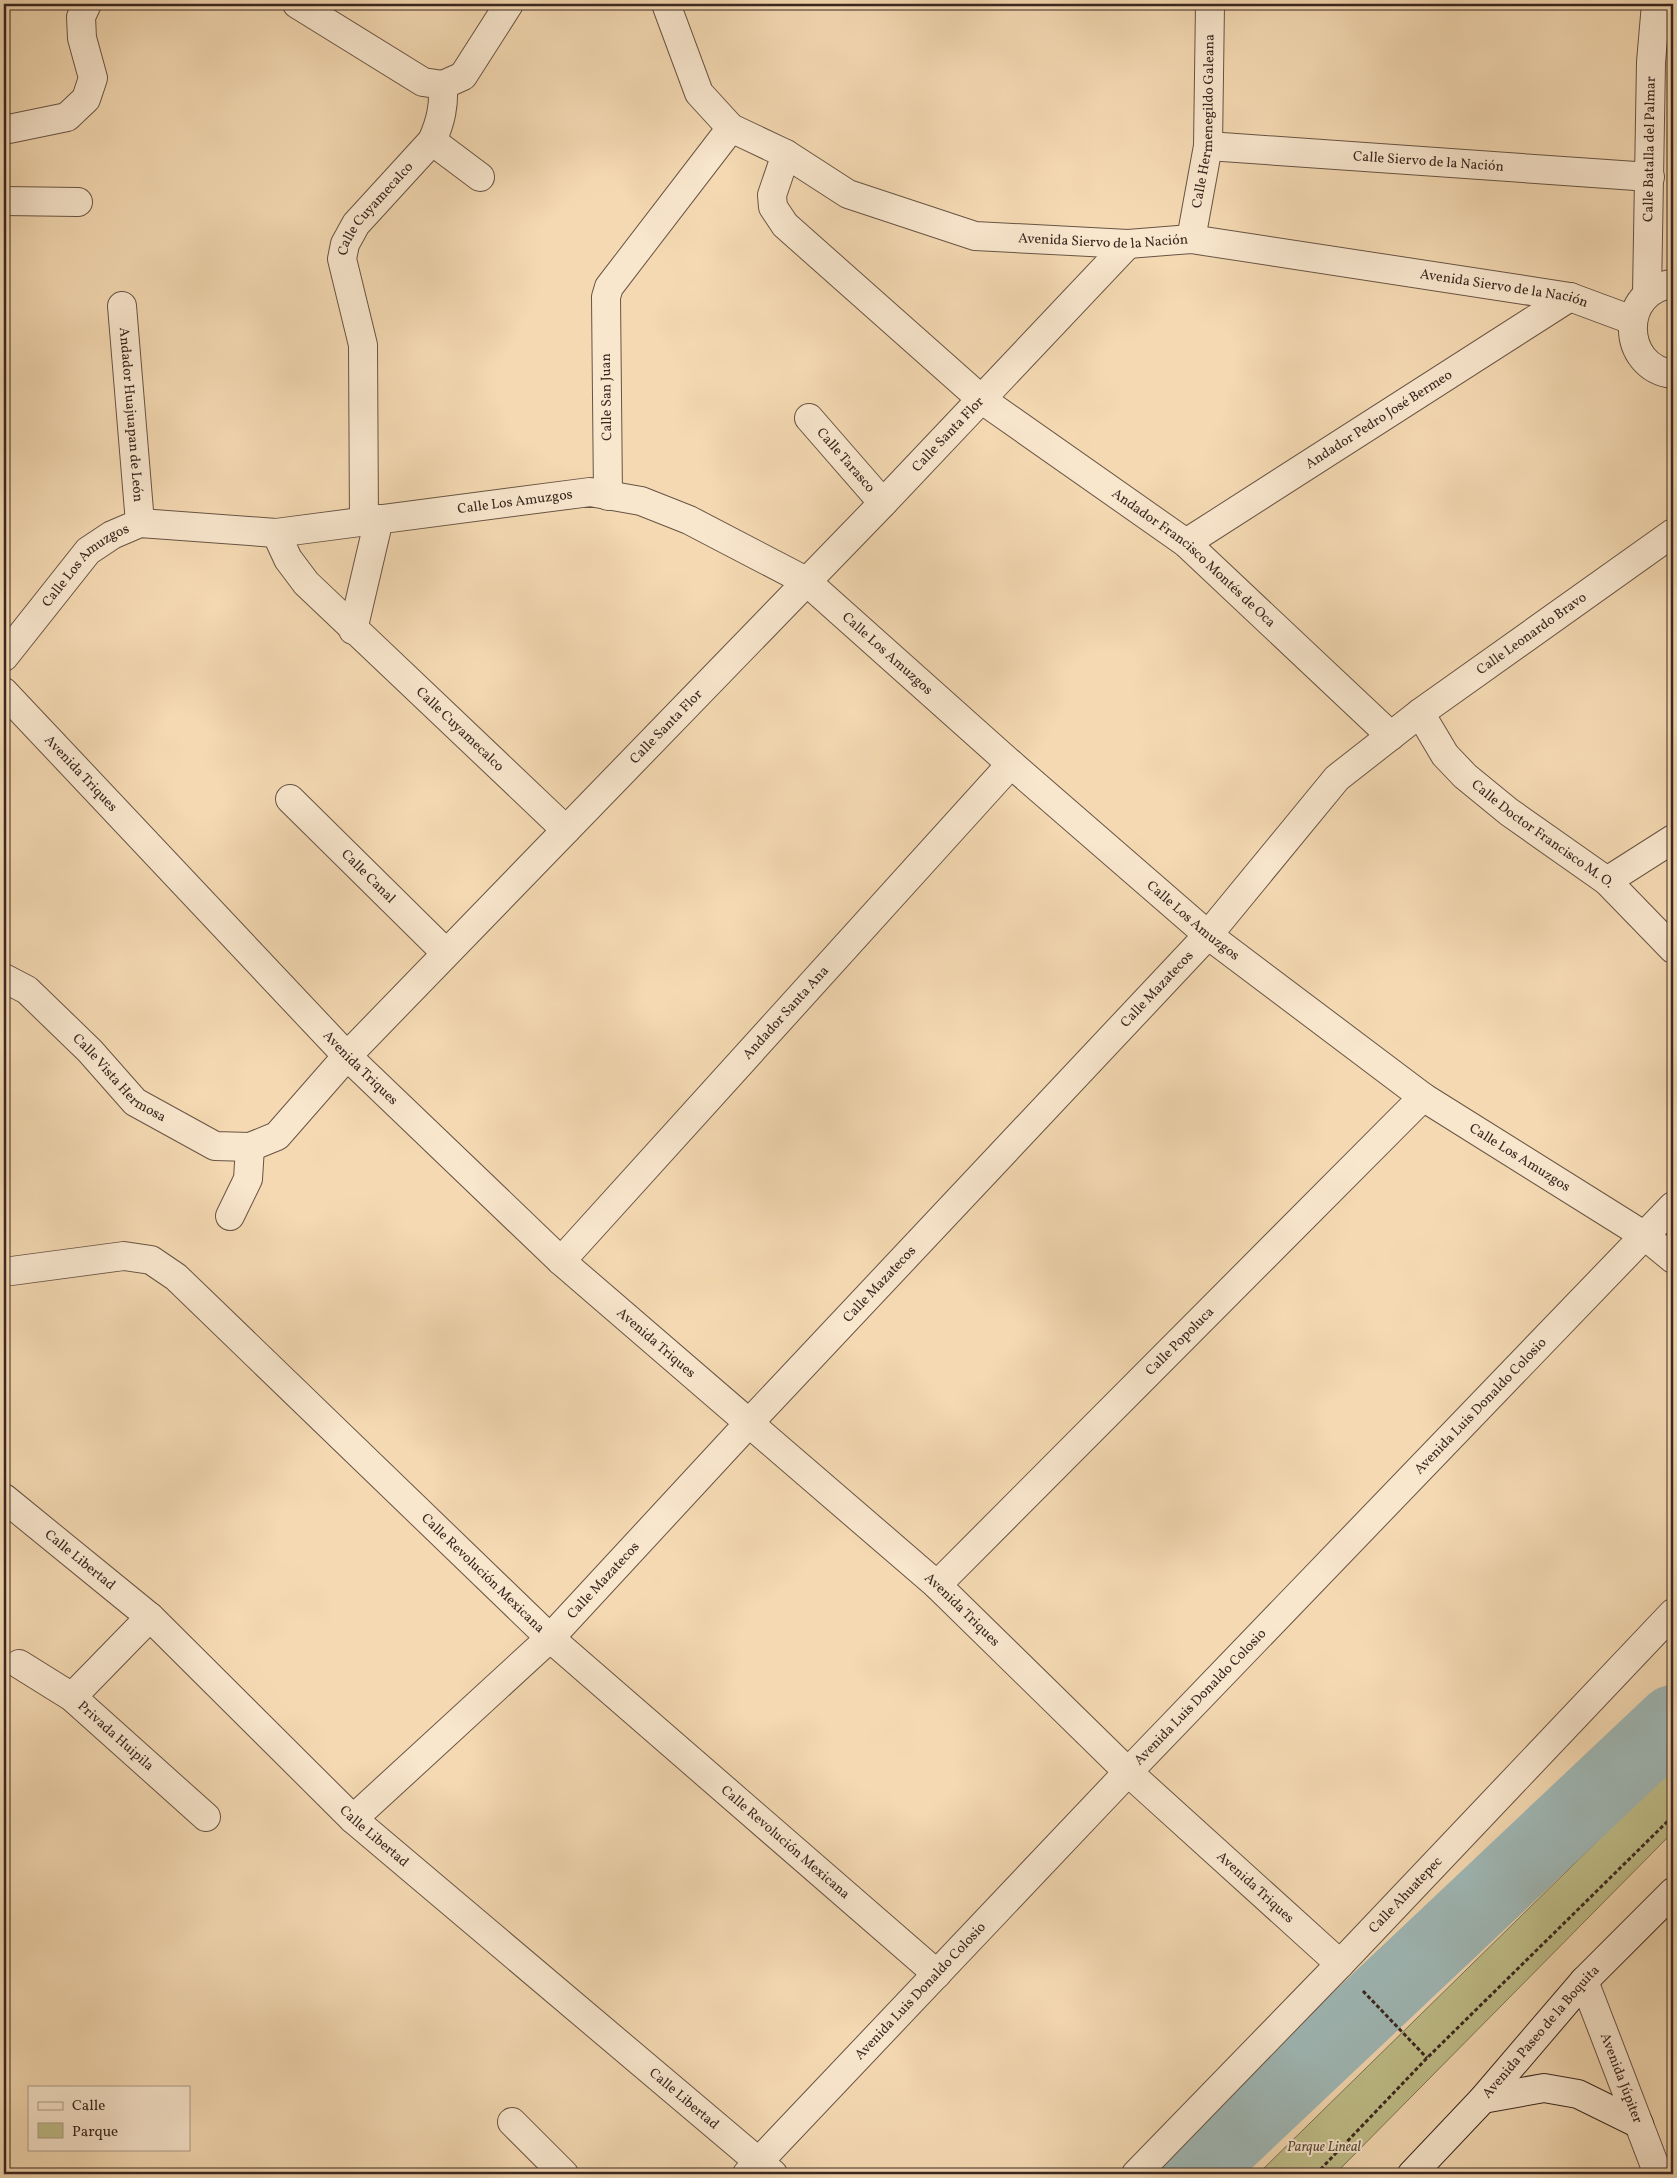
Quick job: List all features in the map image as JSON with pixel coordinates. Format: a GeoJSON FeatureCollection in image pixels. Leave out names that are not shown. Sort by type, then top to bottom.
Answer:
{"type":"FeatureCollection","features":[{"type":"Feature","properties":{"kind":"street"},"geometry":{"type":"LineString","coordinates":[[4,130],[67,117],[86,99],[93,78],[82,38],[81,17],[87,4]]}},
{"type":"Feature","properties":{"kind":"street"},"geometry":{"type":"LineString","coordinates":[[297,4],[423,82],[443,85],[463,76],[509,4]]}},
{"type":"Feature","properties":{"kind":"street","name":"Avenida Siervo de la Nación"},"geometry":{"type":"LineString","coordinates":[[666,4],[699,93],[731,128],[786,154],[848,194],[975,236],[1128,244],[1191,240],[1570,297],[1632,320]]}},
{"type":"Feature","properties":{"kind":"street","name":"Calle Hermenegildo Galeana"},"geometry":{"type":"LineString","coordinates":[[1191,240],[1208,146],[1210,4]]}},
{"type":"Feature","properties":{"kind":"street","name":"Calle Batalla del Palmar"},"geometry":{"type":"LineString","coordinates":[[1648,294],[1652,62],[1661,16]]}},
{"type":"Feature","properties":{"kind":"street","name":"Calle Cuyamecalco"},"geometry":{"type":"LineString","coordinates":[[353,630],[371,520],[363,345],[342,259],[345,244],[356,224],[432,141],[444,104],[443,85]]}},
{"type":"Feature","properties":{"kind":"street","name":"Calle San Juan"},"geometry":{"type":"LineString","coordinates":[[608,496],[606,298],[609,288],[731,128]]}},
{"type":"Feature","properties":{"kind":"street"},"geometry":{"type":"LineString","coordinates":[[432,141],[480,176]]}},
{"type":"Feature","properties":{"kind":"street","name":"Calle Siervo de la Nación"},"geometry":{"type":"LineString","coordinates":[[1208,146],[1650,177]]}},
{"type":"Feature","properties":{"kind":"street","name":"Andador Francisco Montés de Oca"},"geometry":{"type":"LineString","coordinates":[[786,154],[772,194],[773,207],[785,225],[982,399],[1186,543],[1391,736]]}},
{"type":"Feature","properties":{"kind":"street"},"geometry":{"type":"LineString","coordinates":[[4,201],[78,202]]}},
{"type":"Feature","properties":{"kind":"street","name":"Calle Santa Flor"},"geometry":{"type":"LineString","coordinates":[[250,1147],[277,1136],[347,1056],[883,503],[1128,244]]}},
{"type":"Feature","properties":{"kind":"street"},"geometry":{"type":"LineString","coordinates":[[1673,284],[1665,285],[1648,294],[1638,306],[1632,320],[1633,338],[1640,356],[1654,368],[1673,374]]}},
{"type":"Feature","properties":{"kind":"street","name":"Andador Pedro José Bermeo"},"geometry":{"type":"LineString","coordinates":[[1186,543],[1570,297]]}},
{"type":"Feature","properties":{"kind":"street","name":"Andador Huajuapan de León"},"geometry":{"type":"LineString","coordinates":[[122,306],[140,523]]}},
{"type":"Feature","properties":{"kind":"street","name":"Calle Tarasco"},"geometry":{"type":"LineString","coordinates":[[809,418],[883,503]]}},
{"type":"Feature","properties":{"kind":"street","name":"Calle Los Amuzgos"},"geometry":{"type":"LineString","coordinates":[[4,657],[88,551],[112,535],[140,523],[276,533],[590,492],[641,501],[689,520],[806,581],[1011,764],[1208,935],[1423,1097],[1645,1236],[1673,1259]]}},
{"type":"Feature","properties":{"kind":"street","name":"Calle Cuyamecalco"},"geometry":{"type":"LineString","coordinates":[[276,533],[288,559],[306,583],[353,630],[566,830]]}},
{"type":"Feature","properties":{"kind":"street","name":"Calle Leonardo Bravo"},"geometry":{"type":"LineString","coordinates":[[1391,736],[1673,533]]}},
{"type":"Feature","properties":{"kind":"street","name":"Avenida Triques"},"geometry":{"type":"LineString","coordinates":[[4,692],[347,1056],[561,1262],[937,1585],[1128,1772],[1340,1964]]}},
{"type":"Feature","properties":{"kind":"street","name":"Calle Doctor Francisco M. O."},"geometry":{"type":"LineString","coordinates":[[1420,714],[1445,755],[1465,776],[1509,812],[1607,881],[1673,949]]}},
{"type":"Feature","properties":{"kind":"street","name":"Calle Mazatecos"},"geometry":{"type":"LineString","coordinates":[[353,1818],[550,1638],[748,1423],[1208,935],[1337,778],[1391,736]]}},
{"type":"Feature","properties":{"kind":"street","name":"Andador Santa Ana"},"geometry":{"type":"LineString","coordinates":[[561,1262],[1011,764]]}},
{"type":"Feature","properties":{"kind":"street","name":"Calle Canal"},"geometry":{"type":"LineString","coordinates":[[290,799],[446,954]]}},
{"type":"Feature","properties":{"kind":"street"},"geometry":{"type":"LineString","coordinates":[[1607,881],[1673,839]]}},
{"type":"Feature","properties":{"kind":"street","name":"Calle Vista Hermosa"},"geometry":{"type":"LineString","coordinates":[[4,978],[27,990],[90,1051],[135,1102],[215,1146],[250,1147]]}},
{"type":"Feature","properties":{"kind":"street","name":"Calle Popoluca"},"geometry":{"type":"LineString","coordinates":[[937,1585],[1423,1097]]}},
{"type":"Feature","properties":{"kind":"street"},"geometry":{"type":"LineString","coordinates":[[230,1216],[248,1179],[250,1147]]}},
{"type":"Feature","properties":{"kind":"street","name":"Avenida Luis Donaldo Colosio"},"geometry":{"type":"LineString","coordinates":[[760,2170],[938,1974],[1128,1772],[1673,1206]]}},
{"type":"Feature","properties":{"kind":"street","name":"Calle Revolución Mexicana"},"geometry":{"type":"LineString","coordinates":[[4,1272],[124,1256],[151,1260],[176,1277],[550,1638],[938,1974]]}},
{"type":"Feature","properties":{"kind":"street","name":"Calle Libertad"},"geometry":{"type":"LineString","coordinates":[[4,1498],[150,1618],[353,1818],[760,2170]]}},
{"type":"Feature","properties":{"kind":"street","name":"Calle Ahuatepec"},"geometry":{"type":"LineString","coordinates":[[1136,2174],[1340,1964],[1673,1613]]}},
{"type":"Feature","properties":{"kind":"street"},"geometry":{"type":"LineString","coordinates":[[72,1697],[150,1618]]}},
{"type":"Feature","properties":{"kind":"street","name":"Privada Huipila"},"geometry":{"type":"LineString","coordinates":[[19,1664],[72,1697],[206,1817]]}},
{"type":"Feature","properties":{"kind":"street","name":"Avenida Paseo de la Boquita"},"geometry":{"type":"LineString","coordinates":[[1412,2174],[1483,2099],[1584,1981],[1673,1892]]}},
{"type":"Feature","properties":{"kind":"street","name":"Avenida Júpiter"},"geometry":{"type":"LineString","coordinates":[[1584,1981],[1658,2174]]}},
{"type":"Feature","properties":{"kind":"street"},"geometry":{"type":"LineString","coordinates":[[1483,2099],[1544,2088],[1578,2094],[1639,2124]]}},
{"type":"Feature","properties":{"kind":"street"},"geometry":{"type":"LineString","coordinates":[[512,2122],[564,2174]]}},
{"type":"Feature","properties":{"kind":"path"},"geometry":{"type":"LineString","coordinates":[[1316,2174],[1427,2058],[1673,1816]]}},
{"type":"Feature","properties":{"kind":"path"},"geometry":{"type":"LineString","coordinates":[[1340,1964],[1396,2027],[1427,2058]]}},
{"type":"Feature","properties":{"kind":"green space","name":"Parque Lineal"},"geometry":{"type":"Polygon","coordinates":[[[1673,1767],[1673,1832],[1335,2174],[1258,2174],[1673,1767]]]}},
{"type":"Feature","properties":{"kind":"waterway"},"geometry":{"type":"LineString","coordinates":[[1193,2174],[1673,1721]]}}]}
